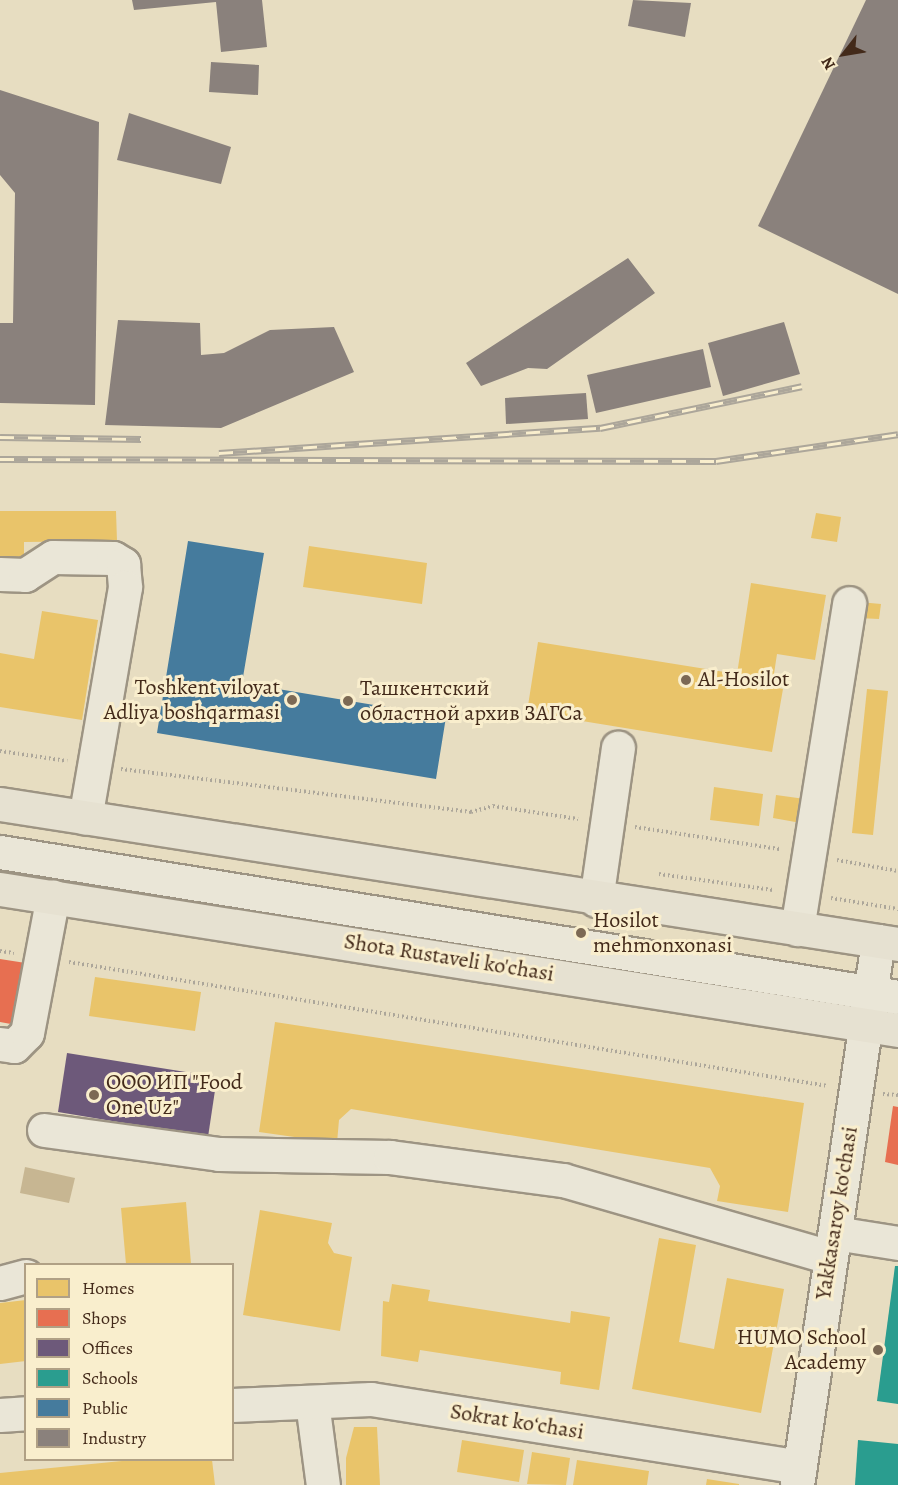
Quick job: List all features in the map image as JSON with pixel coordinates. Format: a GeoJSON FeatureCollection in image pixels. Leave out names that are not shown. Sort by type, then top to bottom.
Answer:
{"type":"FeatureCollection","features":[{"type":"Feature","properties":{"kind":"main road"},"geometry":{"type":"LineString","coordinates":[[0,804],[596,900],[797,929],[886,970]]}},
{"type":"Feature","properties":{"kind":"main road","name":"Shota Rustaveli ko'chasi"},"geometry":{"type":"LineString","coordinates":[[0,889],[882,1028]]}},
{"type":"Feature","properties":{"kind":"street"},"geometry":{"type":"LineString","coordinates":[[0,574],[26,575],[52,557],[113,558],[123,564],[125,587],[85,818]]}},
{"type":"Feature","properties":{"kind":"street"},"geometry":{"type":"LineString","coordinates":[[797,929],[849,603]]}},
{"type":"Feature","properties":{"kind":"street"},"geometry":{"type":"LineString","coordinates":[[596,900],[618,748]]}},
{"type":"Feature","properties":{"kind":"street"},"geometry":{"type":"LineString","coordinates":[[0,840],[581,933],[886,970]]}},
{"type":"Feature","properties":{"kind":"street"},"geometry":{"type":"LineString","coordinates":[[0,852],[886,970]]}},
{"type":"Feature","properties":{"kind":"street"},"geometry":{"type":"LineString","coordinates":[[0,1044],[14,1046],[27,1033],[44,958],[53,896]]}},
{"type":"Feature","properties":{"kind":"street","name":"Yakkasaroy ko'chasi"},"geometry":{"type":"LineString","coordinates":[[798,1476],[856,1091],[882,1028],[886,970]]}},
{"type":"Feature","properties":{"kind":"street"},"geometry":{"type":"LineString","coordinates":[[44,1130],[219,1154],[390,1157],[563,1180],[832,1245],[898,1243]]}},
{"type":"Feature","properties":{"kind":"street"},"geometry":{"type":"LineString","coordinates":[[0,1283],[24,1277]]}},
{"type":"Feature","properties":{"kind":"street","name":"Sokrat koʻchasi"},"geometry":{"type":"LineString","coordinates":[[234,1405],[371,1399],[798,1476]]}},
{"type":"Feature","properties":{"kind":"street"},"geometry":{"type":"LineString","coordinates":[[312,1402],[322,1485]]}},
{"type":"Feature","properties":{"kind":"path"},"geometry":{"type":"LineString","coordinates":[[0,752],[471,812],[493,806],[808,853],[898,871]]}},
{"type":"Feature","properties":{"kind":"path"},"geometry":{"type":"LineString","coordinates":[[0,951],[856,1091],[898,1095]]}},
{"type":"Feature","properties":{"kind":"shaded area"},"geometry":{"type":"Polygon","coordinates":[[[25,1167],[75,1178],[69,1203],[20,1193],[25,1167]]]}},
{"type":"Feature","properties":{"kind":"building: Homes"},"geometry":{"type":"Polygon","coordinates":[[[0,511],[116,511],[117,541],[24,542],[24,561],[0,561],[0,511]]]}},
{"type":"Feature","properties":{"kind":"building: Homes"},"geometry":{"type":"Polygon","coordinates":[[[816,513],[841,517],[837,542],[811,538],[816,513]]]}},
{"type":"Feature","properties":{"kind":"building: Homes"},"geometry":{"type":"Polygon","coordinates":[[[309,546],[427,563],[422,604],[303,587],[309,546]]]}},
{"type":"Feature","properties":{"kind":"building: Homes"},"geometry":{"type":"Polygon","coordinates":[[[751,583],[826,595],[815,660],[777,654],[772,687],[783,689],[772,752],[527,712],[538,642],[737,674],[751,583]]]}},
{"type":"Feature","properties":{"kind":"building: Homes"},"geometry":{"type":"Polygon","coordinates":[[[859,602],[881,604],[879,619],[858,618],[859,602]]]}},
{"type":"Feature","properties":{"kind":"building: Homes"},"geometry":{"type":"Polygon","coordinates":[[[42,611],[98,620],[82,720],[0,707],[0,653],[34,659],[42,611]]]}},
{"type":"Feature","properties":{"kind":"building: Homes"},"geometry":{"type":"Polygon","coordinates":[[[867,689],[888,691],[873,835],[852,833],[867,689]]]}},
{"type":"Feature","properties":{"kind":"building: Homes"},"geometry":{"type":"Polygon","coordinates":[[[714,787],[763,794],[759,826],[710,820],[714,787]]]}},
{"type":"Feature","properties":{"kind":"building: Homes"},"geometry":{"type":"Polygon","coordinates":[[[776,795],[805,799],[801,823],[773,818],[776,795]]]}},
{"type":"Feature","properties":{"kind":"building: Homes"},"geometry":{"type":"Polygon","coordinates":[[[95,977],[201,992],[195,1031],[89,1016],[95,977]]]}},
{"type":"Feature","properties":{"kind":"building: Homes"},"geometry":{"type":"Polygon","coordinates":[[[275,1022],[804,1103],[788,1212],[717,1201],[720,1186],[710,1168],[351,1109],[339,1120],[337,1143],[259,1132],[275,1022]]]}},
{"type":"Feature","properties":{"kind":"building: Homes"},"geometry":{"type":"Polygon","coordinates":[[[186,1202],[191,1263],[126,1263],[121,1208],[186,1202]]]}},
{"type":"Feature","properties":{"kind":"building: Homes"},"geometry":{"type":"Polygon","coordinates":[[[260,1210],[332,1223],[328,1243],[334,1253],[352,1257],[340,1331],[243,1315],[260,1210]]]}},
{"type":"Feature","properties":{"kind":"building: Homes"},"geometry":{"type":"Polygon","coordinates":[[[659,1238],[696,1245],[679,1342],[714,1349],[727,1278],[784,1289],[761,1413],[632,1389],[659,1238]]]}},
{"type":"Feature","properties":{"kind":"building: Homes"},"geometry":{"type":"Polygon","coordinates":[[[392,1284],[430,1290],[428,1301],[570,1323],[571,1311],[610,1317],[599,1390],[560,1384],[561,1372],[420,1350],[418,1362],[381,1356],[383,1301],[389,1302],[392,1284]]]}},
{"type":"Feature","properties":{"kind":"building: Homes"},"geometry":{"type":"Polygon","coordinates":[[[24,1300],[24,1361],[0,1364],[0,1303],[24,1300]]]}},
{"type":"Feature","properties":{"kind":"building: Homes"},"geometry":{"type":"Polygon","coordinates":[[[354,1427],[377,1427],[380,1485],[346,1485],[346,1458],[354,1427]]]}},
{"type":"Feature","properties":{"kind":"building: Homes"},"geometry":{"type":"Polygon","coordinates":[[[462,1440],[524,1450],[519,1482],[457,1472],[462,1440]]]}},
{"type":"Feature","properties":{"kind":"building: Homes"},"geometry":{"type":"Polygon","coordinates":[[[532,1452],[570,1458],[566,1485],[527,1484],[532,1452]]]}},
{"type":"Feature","properties":{"kind":"building: Homes"},"geometry":{"type":"Polygon","coordinates":[[[577,1460],[649,1471],[647,1485],[573,1485],[577,1460]]]}},
{"type":"Feature","properties":{"kind":"building: Homes"},"geometry":{"type":"Polygon","coordinates":[[[122,1461],[212,1461],[215,1485],[0,1485],[0,1473],[122,1461]]]}},
{"type":"Feature","properties":{"kind":"building: Homes"},"geometry":{"type":"Polygon","coordinates":[[[707,1479],[739,1484],[739,1485],[706,1485],[707,1479]]]}},
{"type":"Feature","properties":{"kind":"building: Shops"},"geometry":{"type":"Polygon","coordinates":[[[0,959],[32,964],[22,1026],[0,1022],[0,959]]]}},
{"type":"Feature","properties":{"kind":"building: Shops"},"geometry":{"type":"Polygon","coordinates":[[[893,1106],[898,1107],[898,1165],[885,1162],[893,1106]]]}},
{"type":"Feature","properties":{"kind":"building: Offices"},"geometry":{"type":"Polygon","coordinates":[[[67,1053],[217,1077],[208,1137],[58,1112],[67,1053]]]}},
{"type":"Feature","properties":{"kind":"building: Schools"},"geometry":{"type":"Polygon","coordinates":[[[895,1266],[898,1266],[898,1404],[877,1401],[895,1266]]]}},
{"type":"Feature","properties":{"kind":"building: Schools"},"geometry":{"type":"Polygon","coordinates":[[[858,1440],[898,1444],[898,1485],[855,1485],[858,1440]]]}},
{"type":"Feature","properties":{"kind":"building: Public"},"geometry":{"type":"Polygon","coordinates":[[[188,541],[264,553],[242,683],[446,717],[436,779],[157,733],[188,541]]]}},
{"type":"Feature","properties":{"kind":"building: Industry"},"geometry":{"type":"Polygon","coordinates":[[[132,0],[262,0],[267,47],[221,52],[216,2],[134,10],[132,0]]]}},
{"type":"Feature","properties":{"kind":"building: Industry"},"geometry":{"type":"Polygon","coordinates":[[[633,0],[691,3],[685,37],[628,26],[633,0]]]}},
{"type":"Feature","properties":{"kind":"building: Industry"},"geometry":{"type":"Polygon","coordinates":[[[866,0],[898,0],[898,294],[758,226],[866,0]]]}},
{"type":"Feature","properties":{"kind":"building: Industry"},"geometry":{"type":"Polygon","coordinates":[[[211,62],[259,65],[258,95],[209,92],[211,62]]]}},
{"type":"Feature","properties":{"kind":"building: Industry"},"geometry":{"type":"Polygon","coordinates":[[[0,90],[99,122],[95,405],[0,403],[0,323],[13,323],[15,193],[0,175],[0,90]]]}},
{"type":"Feature","properties":{"kind":"building: Industry"},"geometry":{"type":"Polygon","coordinates":[[[129,113],[231,147],[221,184],[117,160],[129,113]]]}},
{"type":"Feature","properties":{"kind":"building: Industry"},"geometry":{"type":"Polygon","coordinates":[[[628,258],[655,293],[547,369],[528,368],[481,386],[466,363],[628,258]]]}},
{"type":"Feature","properties":{"kind":"building: Industry"},"geometry":{"type":"Polygon","coordinates":[[[118,320],[200,323],[201,355],[224,353],[270,330],[334,327],[354,372],[221,428],[105,425],[118,320]]]}},
{"type":"Feature","properties":{"kind":"building: Industry"},"geometry":{"type":"Polygon","coordinates":[[[784,322],[800,374],[723,396],[708,343],[784,322]]]}},
{"type":"Feature","properties":{"kind":"building: Industry"},"geometry":{"type":"Polygon","coordinates":[[[703,349],[711,387],[596,413],[587,375],[703,349]]]}},
{"type":"Feature","properties":{"kind":"building: Industry"},"geometry":{"type":"Polygon","coordinates":[[[586,393],[588,419],[506,424],[505,398],[586,393]]]}},
{"type":"Feature","properties":{"kind":"railway"},"geometry":{"type":"LineString","coordinates":[[219,453],[600,428],[802,386]]}},
{"type":"Feature","properties":{"kind":"railway"},"geometry":{"type":"LineString","coordinates":[[0,459],[716,461],[898,434]]}},
{"type":"Feature","properties":{"kind":"railway"},"geometry":{"type":"LineString","coordinates":[[0,437],[141,439]]}},
{"type":"Feature","properties":{"kind":"place","name":"Al-Hosilot"},"geometry":{"type":"Point","coordinates":[686,680]}},
{"type":"Feature","properties":{"kind":"place","name":"Toshkent viloyat Adliya boshqarmasi"},"geometry":{"type":"Point","coordinates":[292,700]}},
{"type":"Feature","properties":{"kind":"place","name":"Ташкентский областной архив ЗАГСа"},"geometry":{"type":"Point","coordinates":[348,701]}},
{"type":"Feature","properties":{"kind":"place","name":"Hosilot mehmonxonasi"},"geometry":{"type":"Point","coordinates":[581,933]}},
{"type":"Feature","properties":{"kind":"place","name":"ООО ИП \"Food One Uz\""},"geometry":{"type":"Point","coordinates":[94,1095]}},
{"type":"Feature","properties":{"kind":"place","name":"HUMO School Academy"},"geometry":{"type":"Point","coordinates":[878,1350]}}]}
